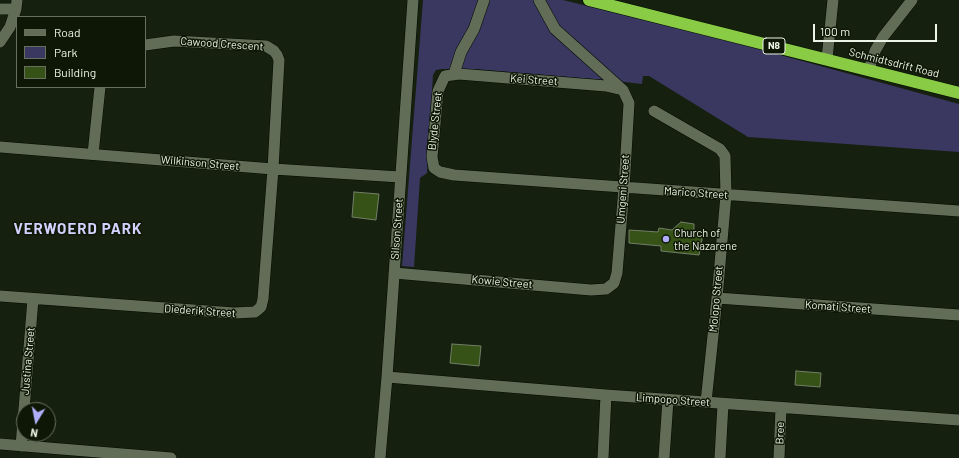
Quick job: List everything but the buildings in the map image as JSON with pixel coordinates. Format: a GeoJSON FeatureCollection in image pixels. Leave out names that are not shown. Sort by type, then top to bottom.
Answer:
{"type":"FeatureCollection","features":[{"type":"Feature","properties":{"kind":"highway","name":"Schmidtsdrift Road"},"geometry":{"type":"LineString","coordinates":[[589,0],[959,93]]}},
{"type":"Feature","properties":{"kind":"street","name":"Silson Street"},"geometry":{"type":"LineString","coordinates":[[380,458],[413,0]]}},
{"type":"Feature","properties":{"kind":"street","name":"Blyde Street"},"geometry":{"type":"LineString","coordinates":[[434,168],[432,157],[438,91],[449,75],[474,29],[484,0]]}},
{"type":"Feature","properties":{"kind":"street"},"geometry":{"type":"LineString","coordinates":[[539,0],[555,29],[623,90]]}},
{"type":"Feature","properties":{"kind":"street"},"geometry":{"type":"LineString","coordinates":[[827,59],[833,0]]}},
{"type":"Feature","properties":{"kind":"street"},"geometry":{"type":"LineString","coordinates":[[868,69],[875,51],[883,37],[912,0]]}},
{"type":"Feature","properties":{"kind":"street"},"geometry":{"type":"LineString","coordinates":[[0,9],[17,5]]}},
{"type":"Feature","properties":{"kind":"street"},"geometry":{"type":"LineString","coordinates":[[0,42],[10,27],[17,5]]}},
{"type":"Feature","properties":{"kind":"street","name":"Cawood Crescent"},"geometry":{"type":"LineString","coordinates":[[146,45],[174,41],[266,46],[274,51],[279,60],[273,169]]}},
{"type":"Feature","properties":{"kind":"street","name":"Kei Street"},"geometry":{"type":"LineString","coordinates":[[449,75],[606,86],[623,90]]}},
{"type":"Feature","properties":{"kind":"street"},"geometry":{"type":"LineString","coordinates":[[93,154],[100,88]]}},
{"type":"Feature","properties":{"kind":"street","name":"Umgeni Street"},"geometry":{"type":"LineString","coordinates":[[610,287],[614,283],[617,273],[624,188],[629,103],[623,90]]}},
{"type":"Feature","properties":{"kind":"street","name":"Molopo Street"},"geometry":{"type":"LineString","coordinates":[[654,111],[723,152],[725,156],[726,195],[706,402]]}},
{"type":"Feature","properties":{"kind":"street","name":"Wilkinson Street"},"geometry":{"type":"LineString","coordinates":[[0,147],[273,169],[400,177]]}},
{"type":"Feature","properties":{"kind":"street","name":"Marico Street"},"geometry":{"type":"LineString","coordinates":[[434,168],[440,172],[454,175],[959,211]]}},
{"type":"Feature","properties":{"kind":"street","name":"Diederik Street"},"geometry":{"type":"LineString","coordinates":[[0,296],[234,313],[255,312],[261,307],[262,300],[273,169]]}},
{"type":"Feature","properties":{"kind":"street","name":"Kowie Street"},"geometry":{"type":"LineString","coordinates":[[394,273],[591,290],[603,290],[610,287]]}},
{"type":"Feature","properties":{"kind":"street","name":"Komati Street"},"geometry":{"type":"LineString","coordinates":[[717,298],[959,315]]}},
{"type":"Feature","properties":{"kind":"street","name":"Justina Street"},"geometry":{"type":"LineString","coordinates":[[21,446],[33,299]]}},
{"type":"Feature","properties":{"kind":"street","name":"Limpopo Street"},"geometry":{"type":"LineString","coordinates":[[387,377],[668,400],[959,420]]}},
{"type":"Feature","properties":{"kind":"street"},"geometry":{"type":"LineString","coordinates":[[603,458],[606,395]]}},
{"type":"Feature","properties":{"kind":"street"},"geometry":{"type":"LineString","coordinates":[[664,458],[668,400]]}},
{"type":"Feature","properties":{"kind":"street"},"geometry":{"type":"LineString","coordinates":[[720,458],[723,404]]}},
{"type":"Feature","properties":{"kind":"street","name":"Bree"},"geometry":{"type":"LineString","coordinates":[[779,458],[781,408]]}},
{"type":"Feature","properties":{"kind":"street"},"geometry":{"type":"LineString","coordinates":[[0,444],[171,458]]}},
{"type":"Feature","properties":{"kind":"green space"},"geometry":{"type":"Polygon","coordinates":[[[423,0],[563,0],[722,39],[959,104],[959,152],[748,137],[649,76],[643,76],[642,84],[475,69],[436,70],[433,75],[427,173],[420,178],[414,267],[402,266],[423,0]]]}},
{"type":"Feature","properties":{"kind":"place","name":"Church of the Nazarene"},"geometry":{"type":"Point","coordinates":[666,239]}},
{"type":"Feature","properties":{"kind":"district","name":"VERWOERD PARK"},"geometry":{"type":"Point","coordinates":[78,229]}}]}
